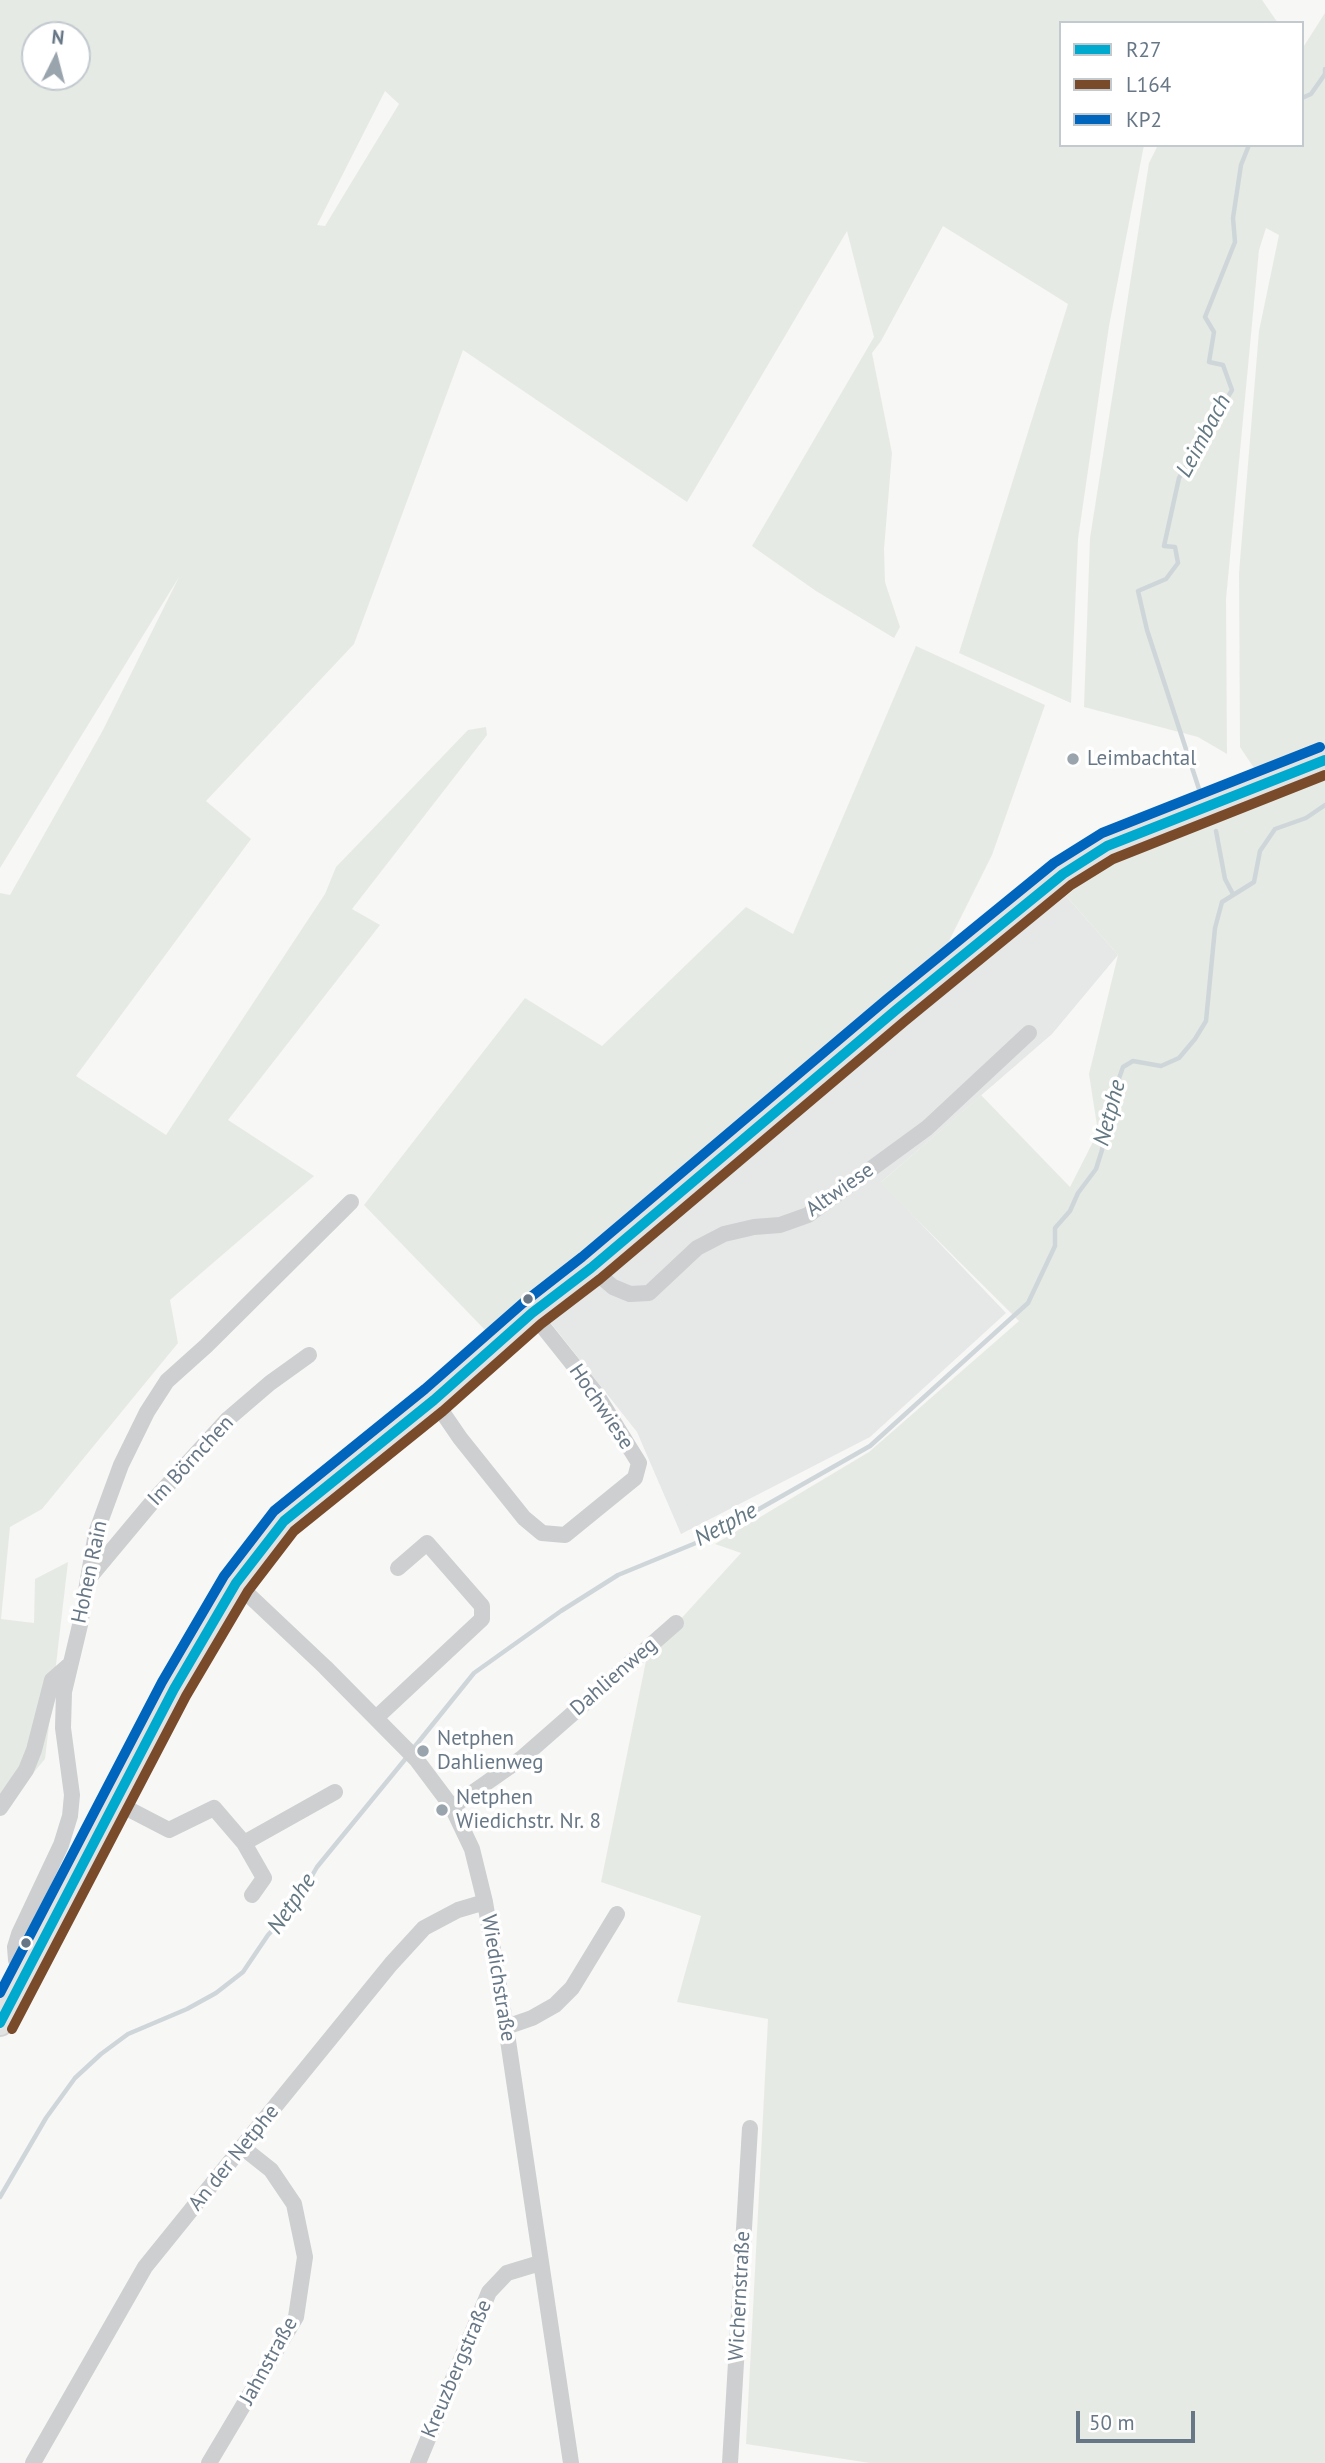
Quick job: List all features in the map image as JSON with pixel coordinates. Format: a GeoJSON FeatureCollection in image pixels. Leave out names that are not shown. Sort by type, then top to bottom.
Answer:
{"type":"FeatureCollection","features":[{"type":"Feature","properties":{"kind":"main road"},"geometry":{"type":"LineString","coordinates":[[0,2024],[174,1689],[236,1583],[284,1521],[434,1400],[532,1313],[592,1268],[896,1010],[1063,874],[1107,846],[1325,760]]}},
{"type":"Feature","properties":{"kind":"street","name":"Altwiese"},"geometry":{"type":"LineString","coordinates":[[592,1268],[613,1287],[630,1294],[649,1293],[697,1248],[724,1234],[779,1225],[808,1215],[927,1128],[1029,1033]]}},
{"type":"Feature","properties":{"kind":"street","name":"Hohen Rain"},"geometry":{"type":"LineString","coordinates":[[23,1978],[16,1960],[19,1934],[61,1845],[71,1816],[72,1795],[63,1728],[64,1692],[102,1514],[121,1465],[159,1391],[167,1381],[206,1346],[351,1202]]}},
{"type":"Feature","properties":{"kind":"street","name":"Hochwiese"},"geometry":{"type":"LineString","coordinates":[[434,1400],[460,1438],[524,1518],[542,1533],[565,1535],[635,1478],[639,1463],[595,1392],[532,1313]]}},
{"type":"Feature","properties":{"kind":"street","name":"Im Börnchen"},"geometry":{"type":"LineString","coordinates":[[86,1581],[154,1500],[228,1419],[270,1382],[309,1355]]}},
{"type":"Feature","properties":{"kind":"street"},"geometry":{"type":"LineString","coordinates":[[376,1718],[481,1619],[482,1606],[427,1543],[398,1568]]}},
{"type":"Feature","properties":{"kind":"street","name":"Wiedichstraße"},"geometry":{"type":"LineString","coordinates":[[236,1583],[401,1742],[452,1807],[472,1849],[485,1902],[506,2027],[571,2463]]}},
{"type":"Feature","properties":{"kind":"street","name":"Dahlienweg"},"geometry":{"type":"LineString","coordinates":[[452,1807],[522,1758],[676,1623]]}},
{"type":"Feature","properties":{"kind":"street"},"geometry":{"type":"LineString","coordinates":[[0,1808],[26,1770],[34,1750],[52,1680],[68,1666]]}},
{"type":"Feature","properties":{"kind":"street"},"geometry":{"type":"LineString","coordinates":[[244,1843],[334,1792]]}},
{"type":"Feature","properties":{"kind":"street"},"geometry":{"type":"LineString","coordinates":[[114,1802],[169,1830],[214,1808],[244,1843],[264,1878],[252,1895]]}},
{"type":"Feature","properties":{"kind":"street","name":"An der Netphe"},"geometry":{"type":"LineString","coordinates":[[33,2463],[145,2267],[391,1964],[424,1928],[458,1910],[485,1902]]}},
{"type":"Feature","properties":{"kind":"street"},"geometry":{"type":"LineString","coordinates":[[506,2027],[532,2018],[555,2005],[572,1988],[617,1914]]}},
{"type":"Feature","properties":{"kind":"street","name":"Wichernstraße"},"geometry":{"type":"LineString","coordinates":[[730,2463],[750,2128]]}},
{"type":"Feature","properties":{"kind":"street","name":"Jahnstraße"},"geometry":{"type":"LineString","coordinates":[[209,2463],[296,2317],[304,2258],[294,2204],[271,2170],[242,2147]]}},
{"type":"Feature","properties":{"kind":"street","name":"Kreuzbergstraße"},"geometry":{"type":"LineString","coordinates":[[418,2463],[489,2292],[507,2273],[540,2263]]}},
{"type":"Feature","properties":{"kind":"shaded area"},"geometry":{"type":"Polygon","coordinates":[[[0,0],[1262,0],[1277,21],[1059,21],[1059,147],[1144,147],[1109,326],[1078,539],[1071,703],[959,653],[1068,304],[943,226],[872,353],[892,453],[884,549],[885,582],[900,627],[894,638],[816,591],[752,546],[874,337],[847,231],[687,502],[463,350],[354,644],[206,801],[251,839],[76,1076],[166,1135],[325,894],[336,867],[468,730],[486,727],[487,735],[352,909],[380,925],[228,1120],[314,1176],[170,1300],[178,1343],[42,1509],[10,1527],[1,1619],[34,1623],[35,1579],[68,1562],[45,1759],[3,1809],[0,1807],[0,893],[10,895],[103,730],[179,577],[0,868],[0,0]],[[385,91],[317,225],[325,226],[399,104],[385,91]]]}},
{"type":"Feature","properties":{"kind":"shaded area"},"geometry":{"type":"Polygon","coordinates":[[[1325,13],[1325,749],[1258,774],[1240,747],[1239,573],[1259,331],[1279,235],[1266,228],[1259,250],[1226,599],[1227,754],[1198,737],[1084,707],[1090,538],[1149,163],[1157,147],[1304,147],[1304,46],[1325,13]]]}},
{"type":"Feature","properties":{"kind":"shaded area"},"geometry":{"type":"Polygon","coordinates":[[[916,646],[1045,705],[992,855],[938,963],[487,1332],[364,1205],[525,998],[602,1046],[746,907],[793,934],[916,646]]]}},
{"type":"Feature","properties":{"kind":"shaded area"},"geometry":{"type":"Polygon","coordinates":[[[1325,772],[1325,2463],[870,2463],[746,2444],[768,2019],[677,2002],[701,1916],[601,1882],[647,1656],[741,1553],[715,1544],[869,1452],[1019,1321],[880,1183],[981,1095],[1070,1187],[1098,1132],[1089,1074],[1118,955],[1066,896],[1106,863],[1212,815],[1325,772]]]}},
{"type":"Feature","properties":{"kind":"shaded area"},"geometry":{"type":"Polygon","coordinates":[[[1066,896],[1118,955],[1052,1034],[881,1182],[1006,1313],[870,1437],[681,1534],[637,1432],[550,1322],[777,1120],[1066,896]]]}},
{"type":"Feature","properties":{"kind":"waterway","name":"Leimbach"},"geometry":{"type":"LineString","coordinates":[[1304,97],[1311,94],[1325,74],[1325,69]]}},
{"type":"Feature","properties":{"kind":"waterway","name":"Leimbach"},"geometry":{"type":"LineString","coordinates":[[1199,789],[1147,630],[1138,591],[1166,579],[1178,563],[1175,547],[1164,546],[1179,478],[1232,390],[1223,365],[1209,362],[1214,332],[1205,317],[1235,242],[1233,218],[1241,165],[1248,147]]}},
{"type":"Feature","properties":{"kind":"waterway","name":"Netphe"},"geometry":{"type":"LineString","coordinates":[[412,1750],[474,1673],[561,1611],[618,1575],[708,1538],[870,1446],[1028,1303],[1055,1246],[1055,1228],[1070,1211],[1078,1193],[1096,1169],[1102,1150],[1105,1118],[1123,1067],[1133,1061],[1161,1066],[1179,1058],[1195,1039],[1206,1021],[1215,928],[1222,902],[1254,882],[1260,851],[1275,829],[1306,818],[1325,805]]}},
{"type":"Feature","properties":{"kind":"waterway","name":"Leimbach"},"geometry":{"type":"LineString","coordinates":[[1216,831],[1225,879],[1233,894]]}},
{"type":"Feature","properties":{"kind":"waterway","name":"Netphe"},"geometry":{"type":"LineString","coordinates":[[0,2197],[46,2118],[75,2078],[128,2034],[187,2009],[216,1993],[243,1972],[268,1935],[294,1907],[317,1867],[407,1757]]}},
{"type":"Feature","properties":{"kind":"transit line","name":"KP2"},"geometry":{"type":"LineString","coordinates":[[0,1993],[162,1682],[224,1576],[274,1511],[425,1389],[523,1303],[582,1257],[887,999],[1054,863],[1102,833],[1320,747]]}},
{"type":"Feature","properties":{"kind":"transit line","name":"R27"},"geometry":{"type":"LineString","coordinates":[[0,2023],[174,1689],[236,1583],[284,1521],[434,1400],[532,1313],[591,1268],[896,1010],[1063,874],[1107,846],[1325,760]]}},
{"type":"Feature","properties":{"kind":"transit line","name":"L164"},"geometry":{"type":"LineString","coordinates":[[12,2029],[186,1696],[248,1591],[294,1531],[443,1411],[541,1324],[600,1279],[905,1021],[1071,885],[1113,859],[1325,775]]}},
{"type":"Feature","properties":{"kind":"place","name":"Leimbachtal"},"geometry":{"type":"Point","coordinates":[1073,759]}},
{"type":"Feature","properties":{"kind":"place","name":"Netphen Dahlienweg"},"geometry":{"type":"Point","coordinates":[423,1751]}},
{"type":"Feature","properties":{"kind":"place","name":"Netphen Wiedichstr. Nr. 8"},"geometry":{"type":"Point","coordinates":[442,1810]}}]}
